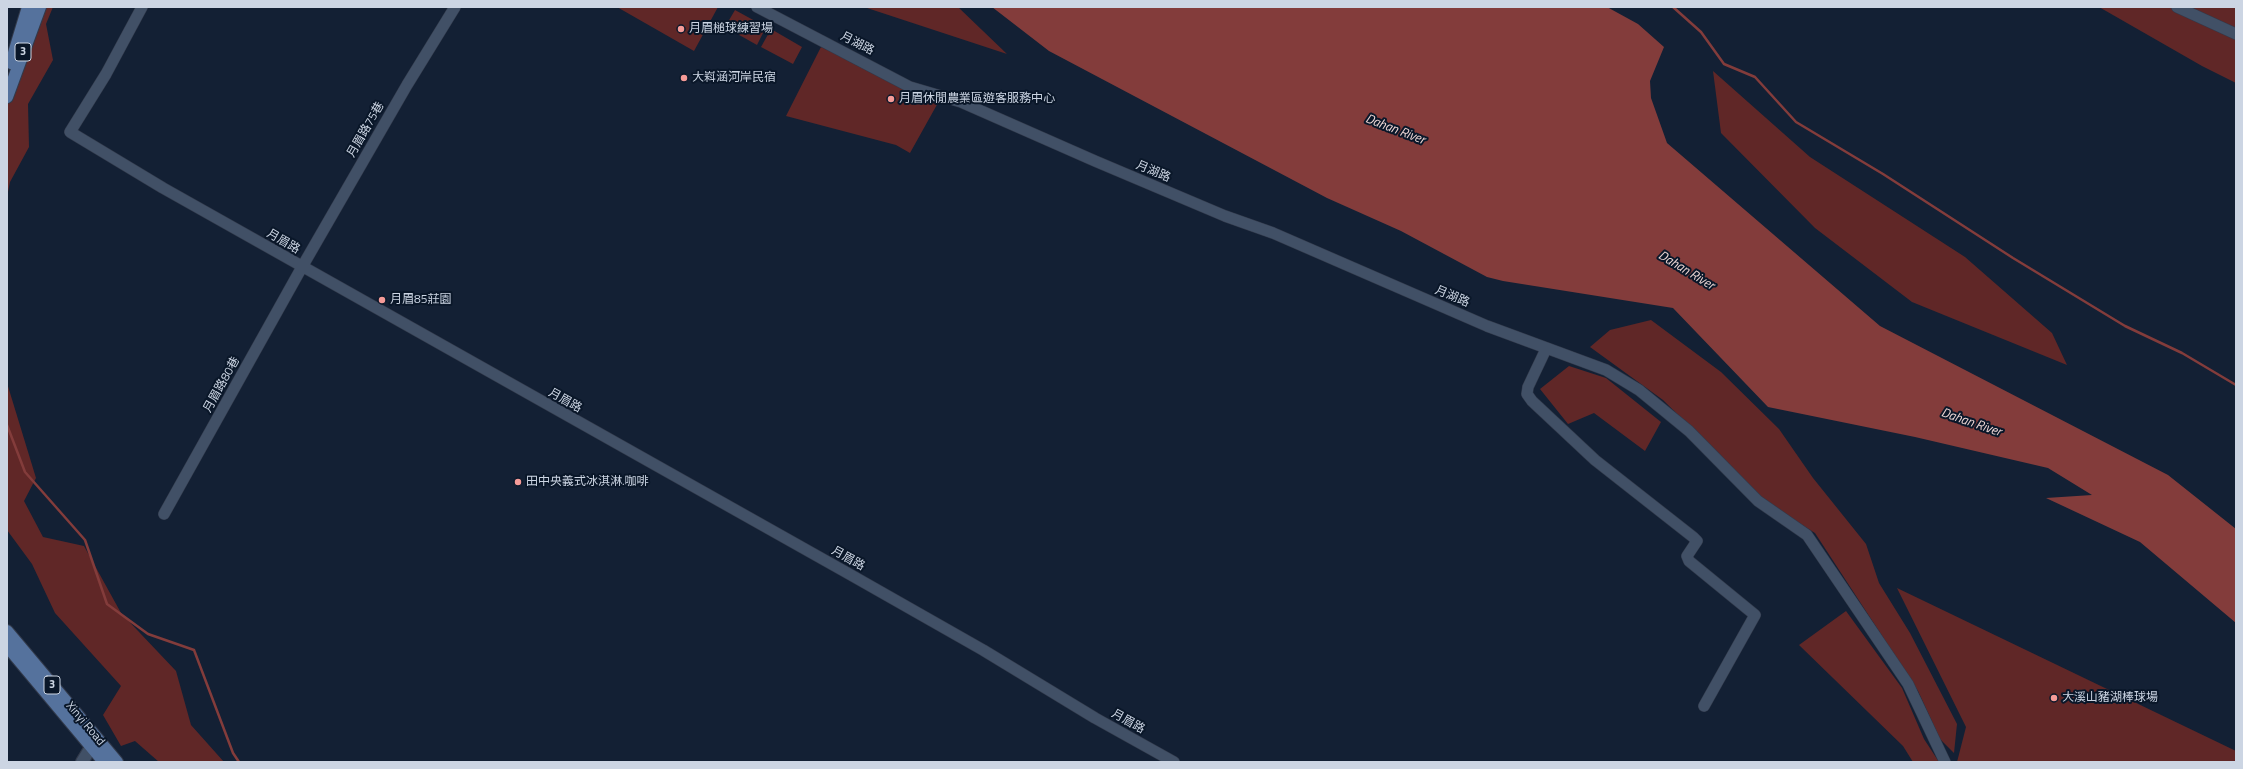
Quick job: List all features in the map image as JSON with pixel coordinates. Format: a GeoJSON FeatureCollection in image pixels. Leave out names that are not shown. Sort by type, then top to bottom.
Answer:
{"type":"FeatureCollection","features":[{"type":"Feature","properties":{"kind":"main road","name":"3"},"geometry":{"type":"LineString","coordinates":[[7,78],[28,7]]}},
{"type":"Feature","properties":{"kind":"main road","name":"3"},"geometry":{"type":"LineString","coordinates":[[7,97],[40,7]]}},
{"type":"Feature","properties":{"kind":"main road","name":"Xinyi Road"},"geometry":{"type":"LineString","coordinates":[[7,631],[94,742],[104,762]]}},
{"type":"Feature","properties":{"kind":"main road","name":"Xinyi Road"},"geometry":{"type":"LineString","coordinates":[[7,646],[94,742],[117,762]]}},
{"type":"Feature","properties":{"kind":"street","name":"月眉路"},"geometry":{"type":"LineString","coordinates":[[142,7],[106,74],[70,132],[162,188],[858,579],[1174,762]]}},
{"type":"Feature","properties":{"kind":"street","name":"月眉路75巷"},"geometry":{"type":"LineString","coordinates":[[302,267],[407,86],[456,7]]}},
{"type":"Feature","properties":{"kind":"street","name":"月湖路"},"geometry":{"type":"LineString","coordinates":[[757,7],[910,86],[961,102],[1224,216],[1273,233],[1487,326],[1606,370],[1639,390],[1689,431],[1758,501],[1807,535],[1908,684],[1945,762]]}},
{"type":"Feature","properties":{"kind":"street"},"geometry":{"type":"LineString","coordinates":[[2177,7],[2236,34]]}},
{"type":"Feature","properties":{"kind":"street","name":"月眉路80巷"},"geometry":{"type":"LineString","coordinates":[[164,514],[302,267]]}},
{"type":"Feature","properties":{"kind":"street"},"geometry":{"type":"LineString","coordinates":[[1546,349],[1528,387],[1527,394],[1532,401],[1595,460],[1693,537],[1697,541],[1687,556],[1689,561],[1755,615],[1704,706]]}},
{"type":"Feature","properties":{"kind":"street"},"geometry":{"type":"LineString","coordinates":[[82,762],[94,742]]}},
{"type":"Feature","properties":{"kind":"shaded area"},"geometry":{"type":"Polygon","coordinates":[[[44,7],[53,7],[46,24],[53,60],[28,104],[29,147],[10,182],[7,197],[7,101],[44,7]]]}},
{"type":"Feature","properties":{"kind":"shaded area","name":"月眉槌球練習場"},"geometry":{"type":"Polygon","coordinates":[[[617,7],[718,7],[694,51],[617,7]]]}},
{"type":"Feature","properties":{"kind":"shaded area"},"geometry":{"type":"Polygon","coordinates":[[[864,7],[958,7],[1007,54],[864,7]]]}},
{"type":"Feature","properties":{"kind":"shaded area"},"geometry":{"type":"Polygon","coordinates":[[[2099,7],[2236,7],[2236,83],[2202,66],[2099,7]]]}},
{"type":"Feature","properties":{"kind":"shaded area"},"geometry":{"type":"Polygon","coordinates":[[[735,10],[766,27],[757,45],[725,27],[735,10]]]}},
{"type":"Feature","properties":{"kind":"shaded area"},"geometry":{"type":"Polygon","coordinates":[[[771,29],[802,47],[793,64],[761,47],[771,29]]]}},
{"type":"Feature","properties":{"kind":"shaded area"},"geometry":{"type":"Polygon","coordinates":[[[821,47],[939,101],[910,153],[896,145],[786,116],[821,47]]]}},
{"type":"Feature","properties":{"kind":"shaded area"},"geometry":{"type":"Polygon","coordinates":[[[1713,71],[1810,157],[1965,257],[2052,333],[2067,365],[1912,302],[1815,228],[1721,133],[1713,71]]]}},
{"type":"Feature","properties":{"kind":"shaded area"},"geometry":{"type":"Polygon","coordinates":[[[1651,320],[1721,372],[1779,429],[1813,478],[1866,544],[1879,583],[1910,633],[1957,724],[1954,753],[1940,739],[1918,691],[1815,533],[1768,504],[1663,400],[1590,347],[1610,330],[1651,320]]]}},
{"type":"Feature","properties":{"kind":"shaded area"},"geometry":{"type":"Polygon","coordinates":[[[1569,366],[1606,378],[1661,422],[1645,451],[1594,413],[1568,424],[1540,389],[1569,366]]]}},
{"type":"Feature","properties":{"kind":"shaded area"},"geometry":{"type":"Polygon","coordinates":[[[7,383],[36,478],[24,501],[43,537],[84,546],[121,613],[176,671],[191,725],[224,762],[159,762],[135,741],[121,746],[103,715],[121,686],[55,613],[32,564],[7,530],[7,383]]]}},
{"type":"Feature","properties":{"kind":"shaded area"},"geometry":{"type":"Polygon","coordinates":[[[1897,588],[2236,751],[2236,762],[1957,762],[1966,727],[1897,588]]]}},
{"type":"Feature","properties":{"kind":"shaded area"},"geometry":{"type":"Polygon","coordinates":[[[1846,611],[1902,688],[1924,739],[1939,762],[1913,762],[1903,746],[1799,645],[1846,611]]]}},
{"type":"Feature","properties":{"kind":"water","name":"Dahan River"},"geometry":{"type":"Polygon","coordinates":[[[992,7],[1607,7],[1638,24],[1664,47],[1650,81],[1651,98],[1667,143],[1880,326],[2168,475],[2236,529],[2236,623],[2140,542],[2046,498],[2092,495],[2048,468],[1915,437],[1768,407],[1673,308],[1503,281],[1487,277],[1401,231],[1327,198],[1049,51],[992,7]]]}},
{"type":"Feature","properties":{"kind":"waterway"},"geometry":{"type":"LineString","coordinates":[[1673,7],[1701,32],[1724,64],[1755,77],[1796,122],[1883,174],[2013,258],[2125,326],[2182,353],[2236,385]]}},
{"type":"Feature","properties":{"kind":"waterway"},"geometry":{"type":"LineString","coordinates":[[7,425],[25,472],[85,540],[107,604],[148,634],[194,650],[233,753],[239,762]]}},
{"type":"Feature","properties":{"kind":"place","name":"月眉槌球練習場"},"geometry":{"type":"Point","coordinates":[681,29]}},
{"type":"Feature","properties":{"kind":"place","name":"大嵙涵河岸民宿"},"geometry":{"type":"Point","coordinates":[684,78]}},
{"type":"Feature","properties":{"kind":"place","name":"月眉休閒農業區遊客服務中心"},"geometry":{"type":"Point","coordinates":[891,99]}},
{"type":"Feature","properties":{"kind":"place","name":"月眉85莊園"},"geometry":{"type":"Point","coordinates":[382,300]}},
{"type":"Feature","properties":{"kind":"place","name":"田中央義式冰淇淋.咖啡"},"geometry":{"type":"Point","coordinates":[518,482]}},
{"type":"Feature","properties":{"kind":"place","name":"大溪山豬湖棒球場"},"geometry":{"type":"Point","coordinates":[2054,698]}}]}
